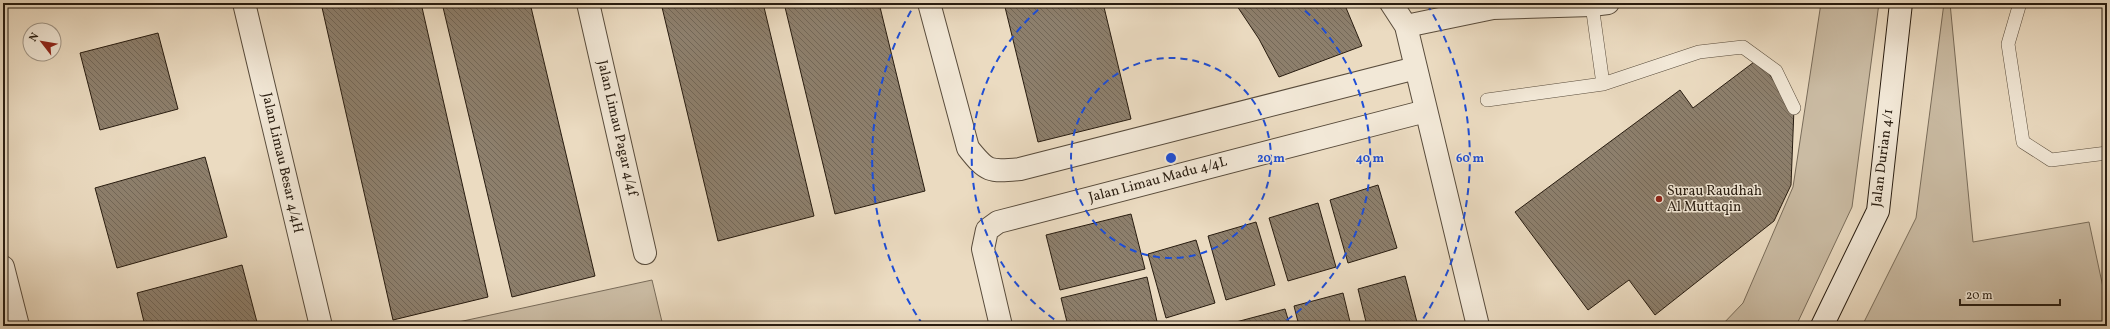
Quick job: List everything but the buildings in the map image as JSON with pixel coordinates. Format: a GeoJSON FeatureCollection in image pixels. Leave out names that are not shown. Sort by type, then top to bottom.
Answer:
{"type":"FeatureCollection","features":[{"type":"Feature","properties":{"kind":"street","name":"Jalan Limau Besar 4/4H"},"geometry":{"type":"LineString","coordinates":[[244,3],[320,322]]}},
{"type":"Feature","properties":{"kind":"street","name":"Jalan Limau Pagar 4/4f"},"geometry":{"type":"LineString","coordinates":[[588,3],[645,253]]}},
{"type":"Feature","properties":{"kind":"street"},"geometry":{"type":"LineString","coordinates":[[929,3],[968,148],[982,166],[996,172],[1020,169],[1416,68]]}},
{"type":"Feature","properties":{"kind":"street"},"geometry":{"type":"LineString","coordinates":[[1391,3],[1406,26],[1478,326]]}},
{"type":"Feature","properties":{"kind":"street","name":"Jalan Durian 4/1"},"geometry":{"type":"LineString","coordinates":[[1822,326],[1878,211],[1901,3]]}},
{"type":"Feature","properties":{"kind":"street"},"geometry":{"type":"LineString","coordinates":[[1406,26],[1493,6],[1600,4]]}},
{"type":"Feature","properties":{"kind":"street","name":"Jalan Limau Madu 4/4L"},"geometry":{"type":"LineString","coordinates":[[1001,326],[983,250],[987,230],[998,222],[1426,110]]}},
{"type":"Feature","properties":{"kind":"street"},"geometry":{"type":"LineString","coordinates":[[3,267],[18,326]]}},
{"type":"Feature","properties":{"kind":"lane"},"geometry":{"type":"LineString","coordinates":[[2020,3],[2008,44],[2023,142],[2051,160],[2107,153]]}},
{"type":"Feature","properties":{"kind":"lane"},"geometry":{"type":"LineString","coordinates":[[1600,4],[1603,84]]}},
{"type":"Feature","properties":{"kind":"lane"},"geometry":{"type":"LineString","coordinates":[[1487,100],[1603,84],[1699,52],[1743,47],[1776,71],[1794,108]]}},
{"type":"Feature","properties":{"kind":"shaded area"},"geometry":{"type":"Polygon","coordinates":[[[1821,3],[1879,3],[1852,207],[1796,326],[1721,326],[1743,303],[1793,187],[1821,3]]]}},
{"type":"Feature","properties":{"kind":"shaded area"},"geometry":{"type":"Polygon","coordinates":[[[1944,3],[1950,3],[1973,242],[2089,222],[2107,306],[2107,326],[1862,326],[1916,218],[1944,3]]]}},
{"type":"Feature","properties":{"kind":"shaded area"},"geometry":{"type":"Polygon","coordinates":[[[652,280],[663,326],[440,326],[652,280]]]}},
{"type":"Feature","properties":{"kind":"place","name":"Surau Raudhah Al Muttaqin"},"geometry":{"type":"Point","coordinates":[1659,199]}}]}
